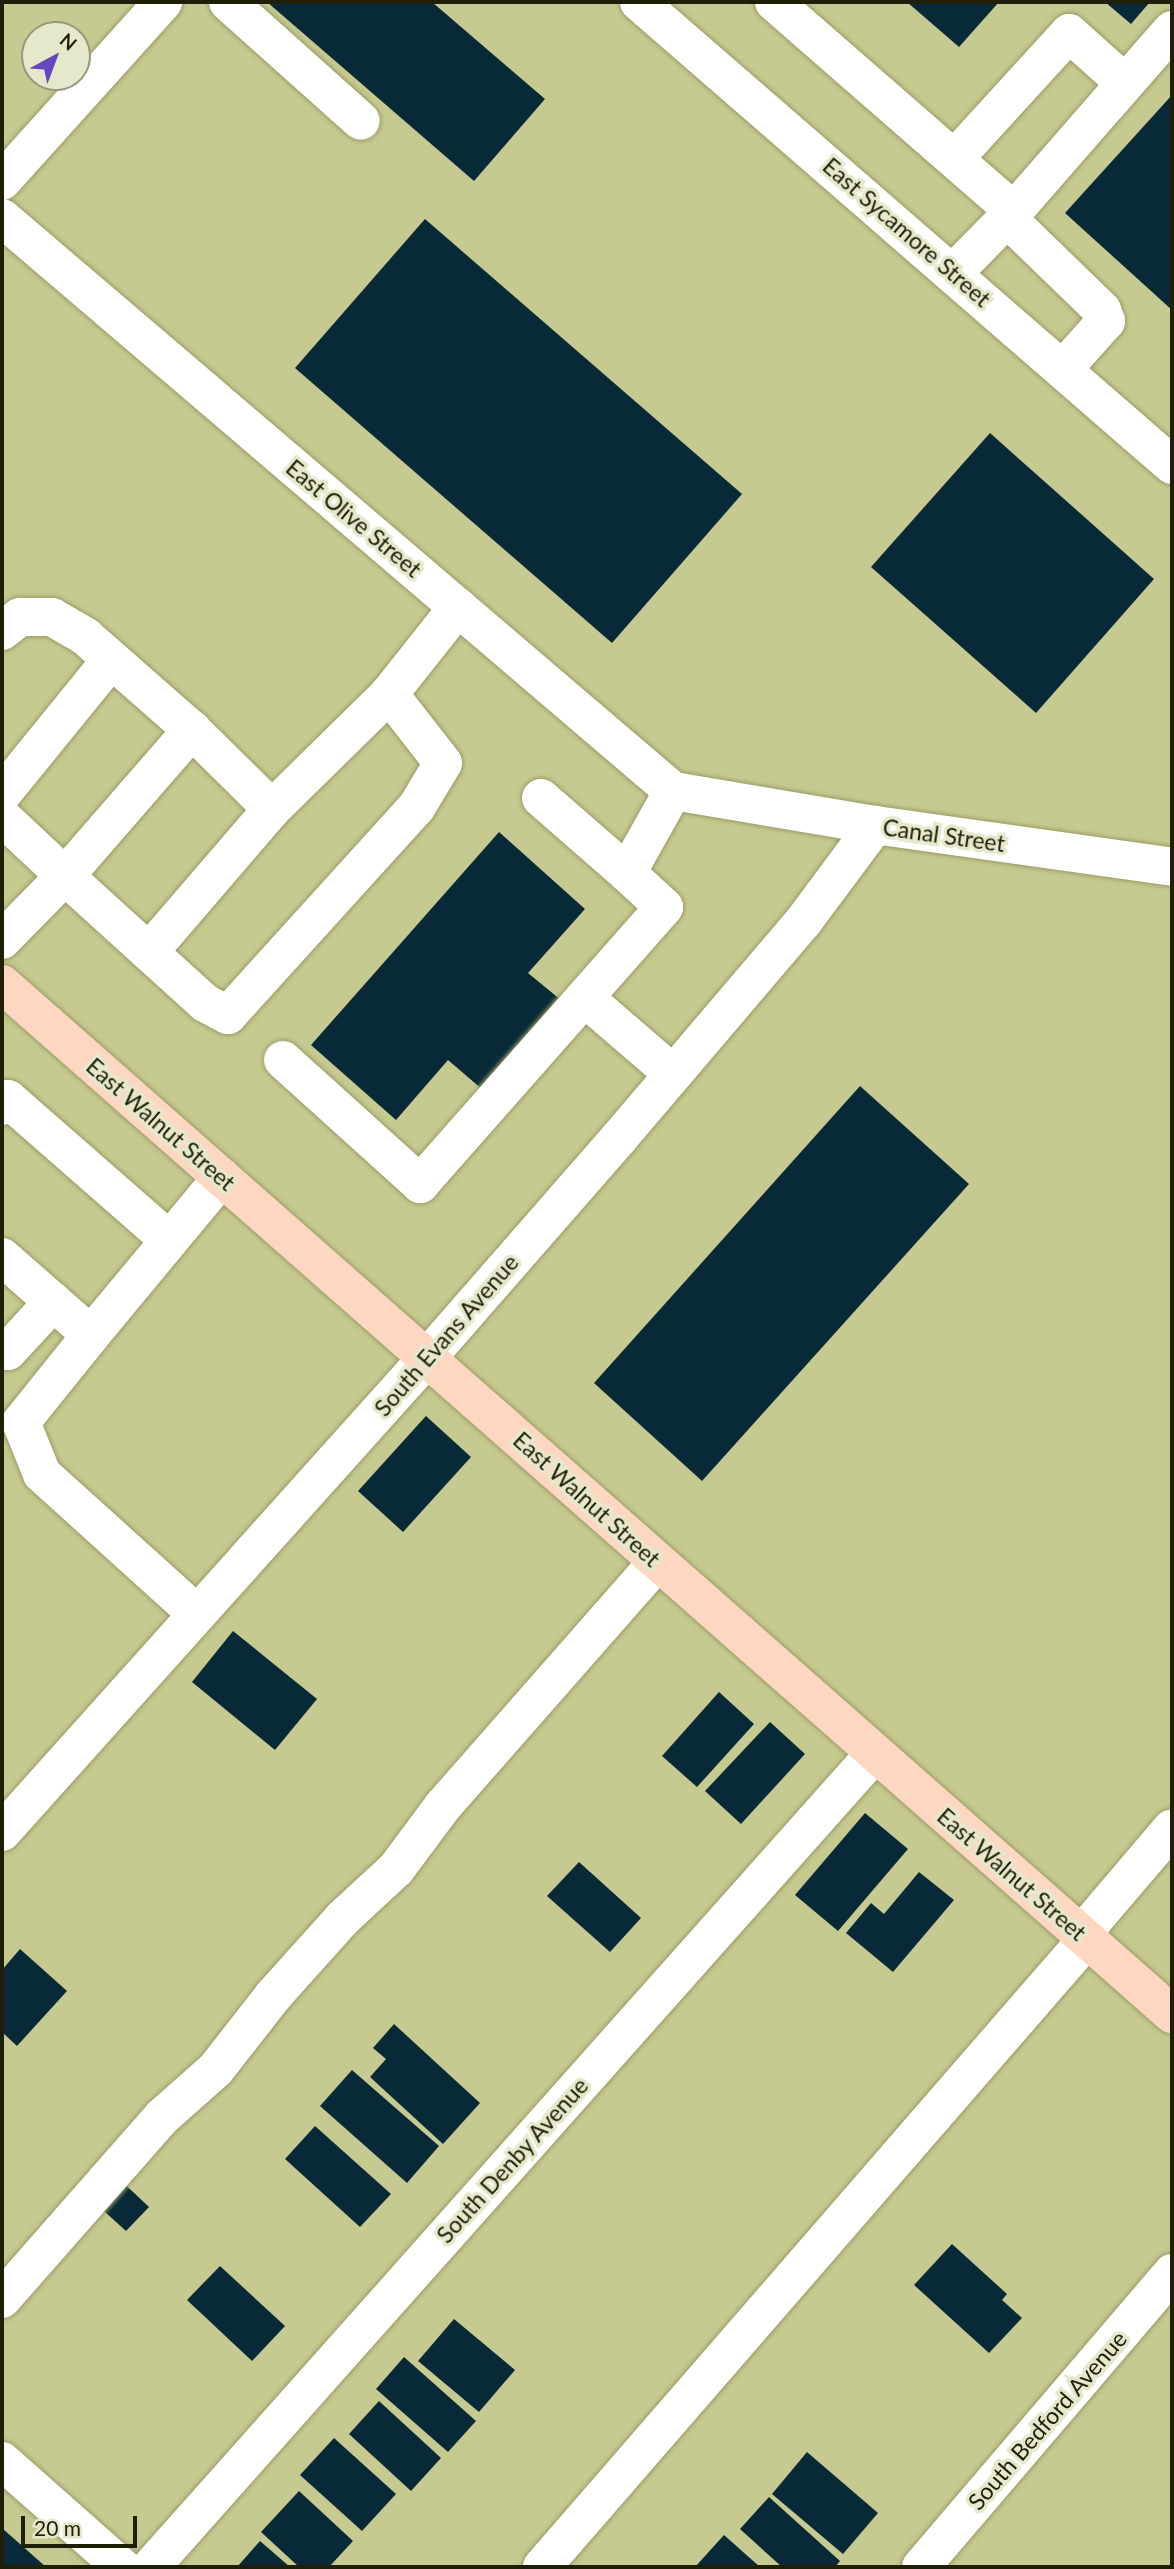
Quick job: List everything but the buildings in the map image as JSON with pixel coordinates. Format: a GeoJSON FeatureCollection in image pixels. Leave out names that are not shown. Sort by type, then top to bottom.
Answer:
{"type":"FeatureCollection","features":[{"type":"Feature","properties":{"kind":"main road","name":"East Walnut Street"},"geometry":{"type":"LineString","coordinates":[[2,984],[1172,2014]]}},
{"type":"Feature","properties":{"kind":"street"},"geometry":{"type":"LineString","coordinates":[[2,181],[163,2]]}},
{"type":"Feature","properties":{"kind":"street"},"geometry":{"type":"LineString","coordinates":[[229,2],[361,121]]}},
{"type":"Feature","properties":{"kind":"street","name":"East Sycamore Street"},"geometry":{"type":"LineString","coordinates":[[639,2],[954,272],[1172,464]]}},
{"type":"Feature","properties":{"kind":"street"},"geometry":{"type":"LineString","coordinates":[[774,2],[955,158],[1102,310],[1106,321],[1064,368]]}},
{"type":"Feature","properties":{"kind":"street"},"geometry":{"type":"LineString","coordinates":[[954,272],[1011,214],[1172,30]]}},
{"type":"Feature","properties":{"kind":"street"},"geometry":{"type":"LineString","coordinates":[[955,158],[1069,33],[1125,83]]}},
{"type":"Feature","properties":{"kind":"street","name":"East Olive Street"},"geometry":{"type":"LineString","coordinates":[[2,218],[673,791]]}},
{"type":"Feature","properties":{"kind":"street"},"geometry":{"type":"LineString","coordinates":[[149,952],[272,809],[389,694],[458,607]]}},
{"type":"Feature","properties":{"kind":"street"},"geometry":{"type":"LineString","coordinates":[[2,631],[20,617],[52,617],[86,637],[192,730],[272,809]]}},
{"type":"Feature","properties":{"kind":"street"},"geometry":{"type":"LineString","coordinates":[[2,794],[111,660]]}},
{"type":"Feature","properties":{"kind":"street"},"geometry":{"type":"LineString","coordinates":[[2,817],[205,1003],[228,1015],[416,808],[443,763],[389,694]]}},
{"type":"Feature","properties":{"kind":"street"},"geometry":{"type":"LineString","coordinates":[[2,940],[65,876],[192,730]]}},
{"type":"Feature","properties":{"kind":"street"},"geometry":{"type":"LineString","coordinates":[[628,873],[673,791]]}},
{"type":"Feature","properties":{"kind":"street","name":"Canal Street"},"geometry":{"type":"LineString","coordinates":[[673,791],[875,825],[1172,867]]}},
{"type":"Feature","properties":{"kind":"street"},"geometry":{"type":"LineString","coordinates":[[283,1060],[420,1184],[664,907],[541,798]]}},
{"type":"Feature","properties":{"kind":"street","name":"South Evans Avenue"},"geometry":{"type":"LineString","coordinates":[[2,1832],[427,1357],[674,1074],[803,922],[875,825]]}},
{"type":"Feature","properties":{"kind":"street"},"geometry":{"type":"LineString","coordinates":[[585,998],[674,1074]]}},
{"type":"Feature","properties":{"kind":"street"},"geometry":{"type":"LineString","coordinates":[[2,1106],[8,1099],[169,1240]]}},
{"type":"Feature","properties":{"kind":"street"},"geometry":{"type":"LineString","coordinates":[[197,1614],[42,1474],[21,1422],[222,1177]]}},
{"type":"Feature","properties":{"kind":"street"},"geometry":{"type":"LineString","coordinates":[[2,1257],[91,1335]]}},
{"type":"Feature","properties":{"kind":"street"},"geometry":{"type":"LineString","coordinates":[[4,1353],[53,1302]]}},
{"type":"Feature","properties":{"kind":"street"},"geometry":{"type":"LineString","coordinates":[[2,2299],[162,2117],[216,2069],[273,1996],[343,1918],[396,1869],[443,1806],[657,1562]]}},
{"type":"Feature","properties":{"kind":"street","name":"South Denby Avenue"},"geometry":{"type":"LineString","coordinates":[[151,2567],[874,1754]]}},
{"type":"Feature","properties":{"kind":"street"},"geometry":{"type":"LineString","coordinates":[[542,2567],[1087,1939],[1092,1922],[1172,1828]]}},
{"type":"Feature","properties":{"kind":"street","name":"South Bedford Avenue"},"geometry":{"type":"LineString","coordinates":[[921,2567],[1172,2273]]}},
{"type":"Feature","properties":{"kind":"street"},"geometry":{"type":"LineString","coordinates":[[2,2461],[122,2567]]}}]}
